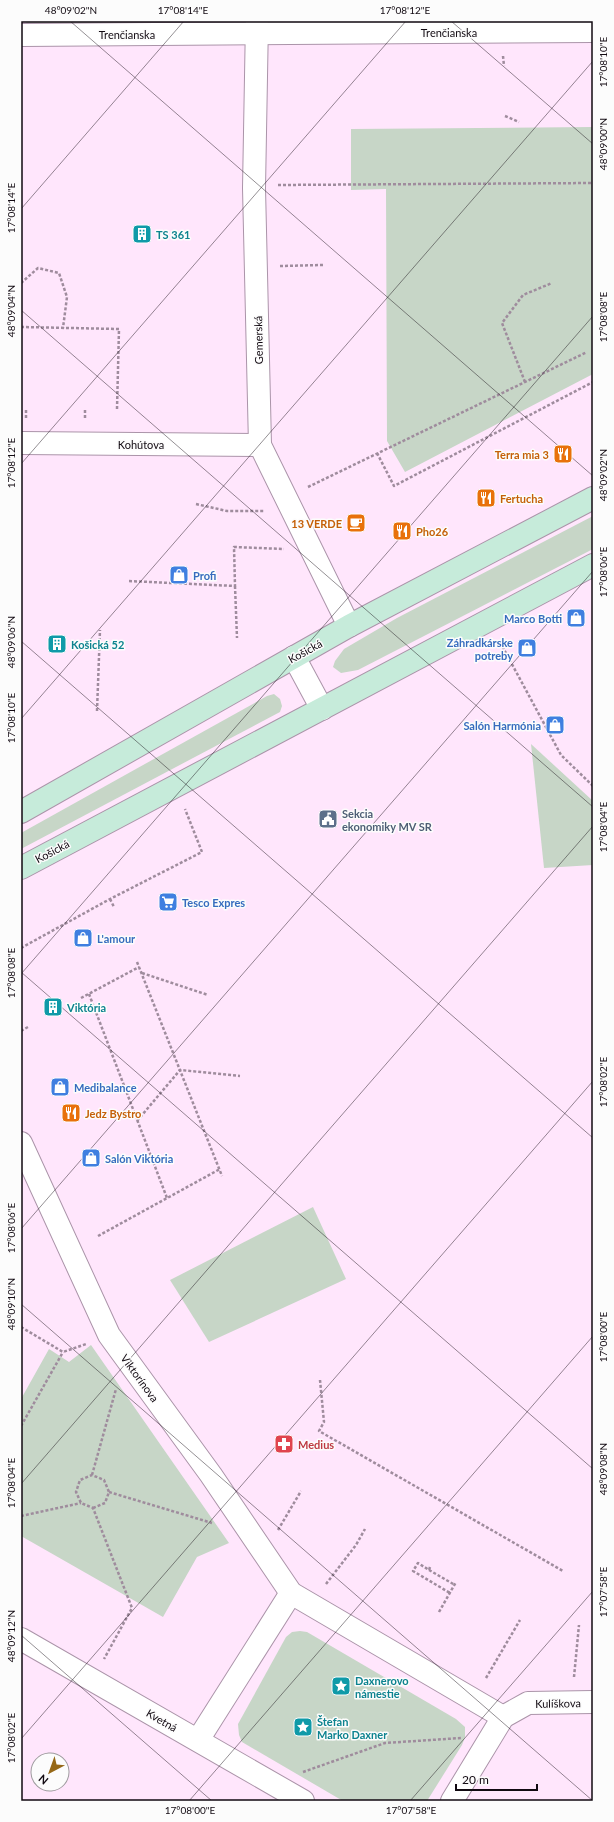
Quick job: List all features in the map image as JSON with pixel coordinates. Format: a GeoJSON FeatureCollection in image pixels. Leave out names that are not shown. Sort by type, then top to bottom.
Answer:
{"type":"FeatureCollection","features":[{"type":"Feature","properties":{"kind":"street","name":"Trenčianska"},"geometry":{"type":"LineString","coordinates":[[21,35],[257,27],[593,31]]}},
{"type":"Feature","properties":{"kind":"street","name":"Gemerská"},"geometry":{"type":"LineString","coordinates":[[257,27],[254,188],[260,445],[349,626]]}},
{"type":"Feature","properties":{"kind":"street","name":"Kohútova"},"geometry":{"type":"LineString","coordinates":[[21,444],[260,445]]}},
{"type":"Feature","properties":{"kind":"street","name":"Košická"},"geometry":{"type":"LineString","coordinates":[[21,812],[349,626],[593,498]]}},
{"type":"Feature","properties":{"kind":"street","name":"Košická"},"geometry":{"type":"LineString","coordinates":[[21,868],[593,565]]}},
{"type":"Feature","properties":{"kind":"street"},"geometry":{"type":"LineString","coordinates":[[294,657],[322,709]]}},
{"type":"Feature","properties":{"kind":"street","name":"Viktorínova"},"geometry":{"type":"LineString","coordinates":[[21,1144],[109,1335],[211,1475],[291,1593]]}},
{"type":"Feature","properties":{"kind":"street"},"geometry":{"type":"LineString","coordinates":[[198,1740],[291,1593],[503,1717],[452,1801]]}},
{"type":"Feature","properties":{"kind":"street","name":"Kvetná"},"geometry":{"type":"LineString","coordinates":[[21,1639],[303,1801]]}},
{"type":"Feature","properties":{"kind":"street","name":"Kulíškova"},"geometry":{"type":"LineString","coordinates":[[503,1717],[528,1703],[593,1702]]}},
{"type":"Feature","properties":{"kind":"path"},"geometry":{"type":"LineString","coordinates":[[503,53],[504,66]]}},
{"type":"Feature","properties":{"kind":"path"},"geometry":{"type":"LineString","coordinates":[[505,116],[519,122]]}},
{"type":"Feature","properties":{"kind":"path"},"geometry":{"type":"LineString","coordinates":[[278,185],[593,183]]}},
{"type":"Feature","properties":{"kind":"path"},"geometry":{"type":"LineString","coordinates":[[278,266],[323,265]]}},
{"type":"Feature","properties":{"kind":"path"},"geometry":{"type":"LineString","coordinates":[[21,283],[38,268],[59,273],[67,297],[64,328]]}},
{"type":"Feature","properties":{"kind":"path"},"geometry":{"type":"LineString","coordinates":[[525,382],[502,323],[523,295],[552,284]]}},
{"type":"Feature","properties":{"kind":"path"},"geometry":{"type":"LineString","coordinates":[[21,327],[119,329],[117,409]]}},
{"type":"Feature","properties":{"kind":"path"},"geometry":{"type":"LineString","coordinates":[[301,490],[588,352]]}},
{"type":"Feature","properties":{"kind":"path"},"geometry":{"type":"LineString","coordinates":[[377,453],[394,486],[593,382]]}},
{"type":"Feature","properties":{"kind":"path"},"geometry":{"type":"LineString","coordinates":[[196,504],[227,511],[269,511]]}},
{"type":"Feature","properties":{"kind":"path"},"geometry":{"type":"LineString","coordinates":[[237,638],[234,547],[288,549]]}},
{"type":"Feature","properties":{"kind":"path"},"geometry":{"type":"LineString","coordinates":[[129,581],[235,586]]}},
{"type":"Feature","properties":{"kind":"path"},"geometry":{"type":"LineString","coordinates":[[489,620],[561,755],[593,786]]}},
{"type":"Feature","properties":{"kind":"path"},"geometry":{"type":"LineString","coordinates":[[97,710],[100,630]]}},
{"type":"Feature","properties":{"kind":"path"},"geometry":{"type":"LineString","coordinates":[[21,948],[110,899],[202,852],[185,807]]}},
{"type":"Feature","properties":{"kind":"path"},"geometry":{"type":"LineString","coordinates":[[110,899],[114,907]]}},
{"type":"Feature","properties":{"kind":"path"},"geometry":{"type":"LineString","coordinates":[[137,962],[222,1176]]}},
{"type":"Feature","properties":{"kind":"path"},"geometry":{"type":"LineString","coordinates":[[81,998],[139,967]]}},
{"type":"Feature","properties":{"kind":"path"},"geometry":{"type":"LineString","coordinates":[[141,973],[208,994]]}},
{"type":"Feature","properties":{"kind":"path"},"geometry":{"type":"LineString","coordinates":[[89,994],[167,1198]]}},
{"type":"Feature","properties":{"kind":"path"},"geometry":{"type":"LineString","coordinates":[[21,1031],[28,1027]]}},
{"type":"Feature","properties":{"kind":"path"},"geometry":{"type":"LineString","coordinates":[[180,1070],[240,1076]]}},
{"type":"Feature","properties":{"kind":"path"},"geometry":{"type":"LineString","coordinates":[[138,1121],[180,1070]]}},
{"type":"Feature","properties":{"kind":"path"},"geometry":{"type":"LineString","coordinates":[[98,1236],[220,1169]]}},
{"type":"Feature","properties":{"kind":"path"},"geometry":{"type":"LineString","coordinates":[[21,1327],[63,1352]]}},
{"type":"Feature","properties":{"kind":"path"},"geometry":{"type":"LineString","coordinates":[[21,1426],[63,1352],[109,1335]]}},
{"type":"Feature","properties":{"kind":"path"},"geometry":{"type":"LineString","coordinates":[[92,1475],[125,1358]]}},
{"type":"Feature","properties":{"kind":"path"},"geometry":{"type":"LineString","coordinates":[[320,1380],[324,1422],[319,1432],[563,1571]]}},
{"type":"Feature","properties":{"kind":"path"},"geometry":{"type":"LineString","coordinates":[[21,1516],[81,1504],[92,1508],[104,1503],[109,1492],[104,1480],[92,1475],[80,1480],[76,1492],[81,1504]]}},
{"type":"Feature","properties":{"kind":"path"},"geometry":{"type":"LineString","coordinates":[[278,1530],[301,1491]]}},
{"type":"Feature","properties":{"kind":"path"},"geometry":{"type":"LineString","coordinates":[[109,1492],[214,1523]]}},
{"type":"Feature","properties":{"kind":"path"},"geometry":{"type":"LineString","coordinates":[[92,1508],[132,1608],[92,1680]]}},
{"type":"Feature","properties":{"kind":"path"},"geometry":{"type":"LineString","coordinates":[[324,1586],[356,1545],[365,1529]]}},
{"type":"Feature","properties":{"kind":"path"},"geometry":{"type":"LineString","coordinates":[[439,1612],[450,1593],[455,1583],[418,1563],[413,1571],[450,1593]]}},
{"type":"Feature","properties":{"kind":"path"},"geometry":{"type":"LineString","coordinates":[[485,1679],[520,1620]]}},
{"type":"Feature","properties":{"kind":"path"},"geometry":{"type":"LineString","coordinates":[[574,1678],[579,1625]]}},
{"type":"Feature","properties":{"kind":"path"},"geometry":{"type":"LineString","coordinates":[[297,1774],[385,1743],[463,1738]]}},
{"type":"Feature","properties":{"kind":"green space"},"geometry":{"type":"Polygon","coordinates":[[[25,21],[236,21],[228,27],[29,26],[25,21]]]}},
{"type":"Feature","properties":{"kind":"green space"},"geometry":{"type":"Polygon","coordinates":[[[593,127],[593,374],[405,472],[387,441],[386,189],[351,190],[351,129],[593,127]]]}},
{"type":"Feature","properties":{"kind":"green space"},"geometry":{"type":"Polygon","coordinates":[[[593,516],[593,549],[358,670],[341,673],[333,667],[335,661],[344,649],[397,618],[593,516]]]}},
{"type":"Feature","properties":{"kind":"green space"},"geometry":{"type":"Polygon","coordinates":[[[274,694],[280,699],[282,706],[280,712],[21,849],[21,833],[267,696],[274,694]]]}},
{"type":"Feature","properties":{"kind":"green space"},"geometry":{"type":"Polygon","coordinates":[[[531,744],[593,801],[593,865],[544,868],[531,744]]]}},
{"type":"Feature","properties":{"kind":"green space"},"geometry":{"type":"Polygon","coordinates":[[[313,1207],[346,1279],[209,1342],[170,1280],[313,1207]]]}},
{"type":"Feature","properties":{"kind":"green space"},"geometry":{"type":"Polygon","coordinates":[[[91,1345],[229,1543],[197,1557],[163,1617],[21,1536],[21,1399],[49,1349],[69,1362],[91,1345]]]}},
{"type":"Feature","properties":{"kind":"green space","name":"Daxnerovo námestie"},"geometry":{"type":"Polygon","coordinates":[[[292,1632],[307,1632],[456,1719],[465,1727],[465,1737],[462,1745],[427,1801],[343,1801],[242,1742],[239,1735],[238,1724],[286,1637],[292,1632]]]}},
{"type":"Feature","properties":{"kind":"place","name":"TS 361"},"geometry":{"type":"Point","coordinates":[142,234]}},
{"type":"Feature","properties":{"kind":"place","name":"Terra mia 3"},"geometry":{"type":"Point","coordinates":[563,454]}},
{"type":"Feature","properties":{"kind":"place","name":"Fertucha"},"geometry":{"type":"Point","coordinates":[486,498]}},
{"type":"Feature","properties":{"kind":"place","name":"13 VERDE"},"geometry":{"type":"Point","coordinates":[356,523]}},
{"type":"Feature","properties":{"kind":"place","name":"Pho26"},"geometry":{"type":"Point","coordinates":[402,531]}},
{"type":"Feature","properties":{"kind":"place","name":"Profi"},"geometry":{"type":"Point","coordinates":[179,575]}},
{"type":"Feature","properties":{"kind":"place","name":"Marco Botti"},"geometry":{"type":"Point","coordinates":[576,618]}},
{"type":"Feature","properties":{"kind":"place","name":"Košická 52"},"geometry":{"type":"Point","coordinates":[57,644]}},
{"type":"Feature","properties":{"kind":"place","name":"Záhradkárske potreby"},"geometry":{"type":"Point","coordinates":[527,648]}},
{"type":"Feature","properties":{"kind":"place","name":"Salón Harmónia"},"geometry":{"type":"Point","coordinates":[555,725]}},
{"type":"Feature","properties":{"kind":"place","name":"Sekcia ekonomiky MV SR"},"geometry":{"type":"Point","coordinates":[328,819]}},
{"type":"Feature","properties":{"kind":"place","name":"Tesco Expres"},"geometry":{"type":"Point","coordinates":[168,902]}},
{"type":"Feature","properties":{"kind":"place","name":"L'amour"},"geometry":{"type":"Point","coordinates":[83,938]}},
{"type":"Feature","properties":{"kind":"place","name":"Viktória"},"geometry":{"type":"Point","coordinates":[53,1007]}},
{"type":"Feature","properties":{"kind":"place","name":"Medibalance"},"geometry":{"type":"Point","coordinates":[60,1087]}},
{"type":"Feature","properties":{"kind":"place","name":"Jedz Bystro"},"geometry":{"type":"Point","coordinates":[71,1113]}},
{"type":"Feature","properties":{"kind":"place","name":"Salón Viktória"},"geometry":{"type":"Point","coordinates":[91,1158]}},
{"type":"Feature","properties":{"kind":"place","name":"Medius"},"geometry":{"type":"Point","coordinates":[284,1444]}},
{"type":"Feature","properties":{"kind":"place","name":"Daxnerovo námestie"},"geometry":{"type":"Point","coordinates":[341,1686]}},
{"type":"Feature","properties":{"kind":"place","name":"Štefan Marko Daxner"},"geometry":{"type":"Point","coordinates":[303,1727]}}]}
